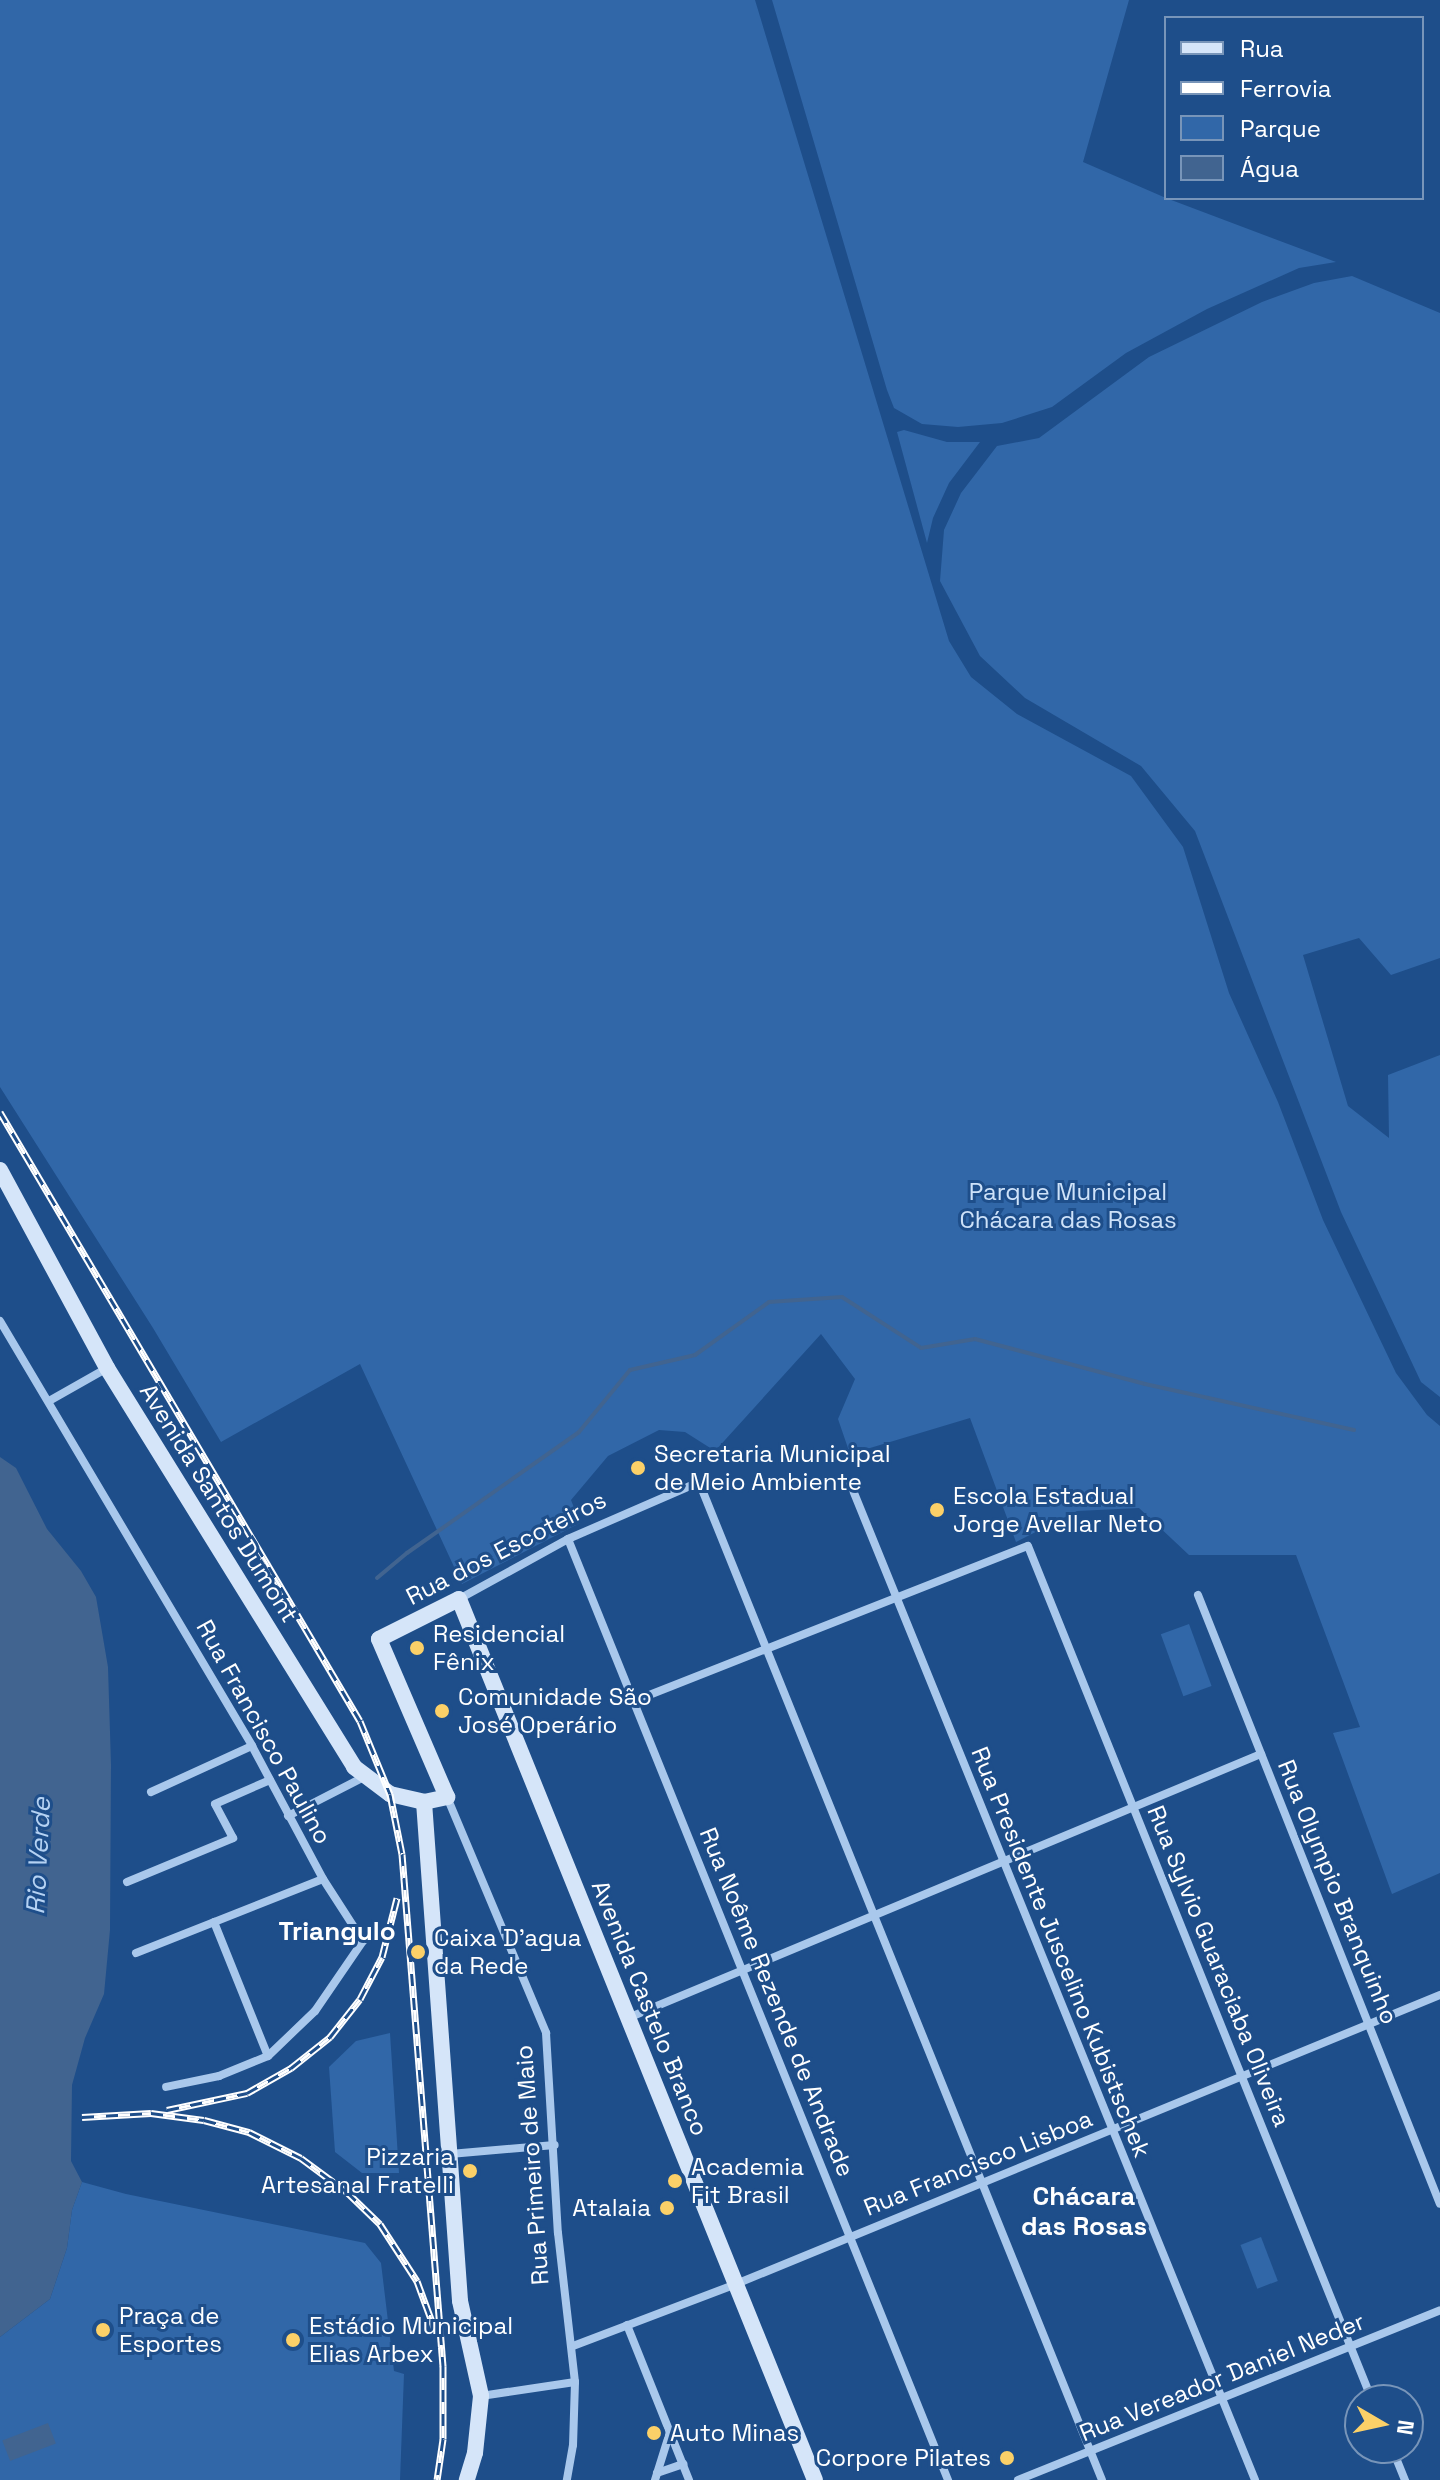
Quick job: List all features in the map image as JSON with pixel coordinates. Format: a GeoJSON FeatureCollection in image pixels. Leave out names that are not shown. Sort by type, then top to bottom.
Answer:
{"type":"FeatureCollection","features":[{"type":"Feature","properties":{"kind":"street","name":"Avenida Santos Dumont"},"geometry":{"type":"LineString","coordinates":[[0,1170],[107,1368],[354,1767],[390,1794],[424,1802],[447,1797]]}},
{"type":"Feature","properties":{"kind":"street","name":"Rua Francisco Paulino"},"geometry":{"type":"LineString","coordinates":[[0,1321],[252,1746],[323,1879],[363,1941],[315,2011],[268,2056],[219,2076],[166,2087]]}},
{"type":"Feature","properties":{"kind":"street"},"geometry":{"type":"LineString","coordinates":[[49,1401],[107,1368]]}},
{"type":"Feature","properties":{"kind":"street","name":"Rua dos Escoteiros"},"geometry":{"type":"LineString","coordinates":[[379,1639],[568,1539],[699,1482],[767,1649]]}},
{"type":"Feature","properties":{"kind":"street","name":"Rua Presidente Juscelino Kubistschek"},"geometry":{"type":"LineString","coordinates":[[850,1483],[1255,2480]]}},
{"type":"Feature","properties":{"kind":"street","name":"Rua Noême Rezende de Andrade"},"geometry":{"type":"LineString","coordinates":[[568,1539],[948,2480]]}},
{"type":"Feature","properties":{"kind":"street","name":"Rua Sylvio Guaraciaba Oliveira"},"geometry":{"type":"LineString","coordinates":[[896,1598],[1028,1546],[1366,2384]]}},
{"type":"Feature","properties":{"kind":"street","name":"Rua Olympio Branquinho"},"geometry":{"type":"LineString","coordinates":[[1198,1595],[1440,2204]]}},
{"type":"Feature","properties":{"kind":"street"},"geometry":{"type":"LineString","coordinates":[[634,1701],[896,1598]]}},
{"type":"Feature","properties":{"kind":"street","name":"Avenida Castelo Branco"},"geometry":{"type":"LineString","coordinates":[[459,1599],[815,2480]]}},
{"type":"Feature","properties":{"kind":"street","name":"Rua Primeiro de Maio"},"geometry":{"type":"LineString","coordinates":[[379,1639],[546,2033],[558,2233],[575,2382],[573,2445],[567,2480]]}},
{"type":"Feature","properties":{"kind":"street"},"geometry":{"type":"LineString","coordinates":[[767,1649],[1102,2480]]}},
{"type":"Feature","properties":{"kind":"street"},"geometry":{"type":"LineString","coordinates":[[151,1792],[252,1746]]}},
{"type":"Feature","properties":{"kind":"street"},"geometry":{"type":"LineString","coordinates":[[628,2018],[1261,1754]]}},
{"type":"Feature","properties":{"kind":"street"},"geometry":{"type":"LineString","coordinates":[[288,1816],[364,1777]]}},
{"type":"Feature","properties":{"kind":"street"},"geometry":{"type":"LineString","coordinates":[[127,1882],[233,1838],[215,1804],[270,1780]]}},
{"type":"Feature","properties":{"kind":"street"},"geometry":{"type":"LineString","coordinates":[[424,1802],[460,2301],[481,2396],[475,2453],[467,2480]]}},
{"type":"Feature","properties":{"kind":"street"},"geometry":{"type":"LineString","coordinates":[[136,1953],[323,1879]]}},
{"type":"Feature","properties":{"kind":"street"},"geometry":{"type":"LineString","coordinates":[[214,1922],[268,2056]]}},
{"type":"Feature","properties":{"kind":"street","name":"Rua Francisco Lisboa"},"geometry":{"type":"LineString","coordinates":[[573,2346],[736,2284],[1440,1995]]}},
{"type":"Feature","properties":{"kind":"street"},"geometry":{"type":"LineString","coordinates":[[449,2154],[555,2145]]}},
{"type":"Feature","properties":{"kind":"street","name":"Rua Vereador Daniel Neder"},"geometry":{"type":"LineString","coordinates":[[1018,2480],[1440,2310]]}},
{"type":"Feature","properties":{"kind":"street"},"geometry":{"type":"LineString","coordinates":[[627,2325],[689,2480]]}},
{"type":"Feature","properties":{"kind":"street"},"geometry":{"type":"LineString","coordinates":[[481,2396],[575,2382]]}},
{"type":"Feature","properties":{"kind":"street"},"geometry":{"type":"LineString","coordinates":[[656,2476],[670,2432]]}},
{"type":"Feature","properties":{"kind":"street"},"geometry":{"type":"LineString","coordinates":[[656,2476],[683,2464]]}},
{"type":"Feature","properties":{"kind":"green space","name":"Parque Municipal Chácara das Rosas"},"geometry":{"type":"Polygon","coordinates":[[[0,0],[755,0],[949,641],[971,677],[1017,714],[1131,776],[1183,847],[1229,993],[1278,1102],[1323,1220],[1396,1373],[1427,1415],[1440,1426],[1440,1873],[1392,1894],[1333,1733],[1360,1727],[1296,1555],[1189,1555],[1139,1508],[1077,1511],[1016,1542],[970,1418],[850,1454],[838,1419],[855,1379],[821,1334],[715,1451],[685,1432],[659,1430],[608,1456],[571,1500],[580,1523],[462,1584],[360,1364],[221,1442],[153,1328],[0,1087],[0,0]]]}},
{"type":"Feature","properties":{"kind":"green space"},"geometry":{"type":"Polygon","coordinates":[[[772,0],[1129,0],[1083,162],[1164,197],[1164,200],[1171,200],[1336,262],[1299,268],[1207,309],[1126,353],[1052,407],[1002,423],[958,427],[922,424],[894,408],[772,0]]]}},
{"type":"Feature","properties":{"kind":"green space"},"geometry":{"type":"Polygon","coordinates":[[[1352,276],[1440,313],[1440,958],[1391,975],[1359,938],[1303,955],[1348,1106],[1389,1138],[1388,1075],[1440,1055],[1440,1397],[1421,1382],[1341,1212],[1195,831],[1141,766],[1025,698],[980,656],[940,581],[944,530],[961,493],[997,446],[1039,438],[1149,357],[1262,302],[1314,283],[1352,276]]]}},
{"type":"Feature","properties":{"kind":"green space"},"geometry":{"type":"Polygon","coordinates":[[[904,430],[947,442],[980,442],[949,483],[933,518],[927,543],[897,432],[904,430]]]}},
{"type":"Feature","properties":{"kind":"green space"},"geometry":{"type":"Polygon","coordinates":[[[1189,1624],[1212,1686],[1183,1696],[1161,1634],[1189,1624]]]}},
{"type":"Feature","properties":{"kind":"green space"},"geometry":{"type":"Polygon","coordinates":[[[390,2033],[399,2173],[362,2173],[335,2152],[329,2067],[356,2041],[390,2033]]]}},
{"type":"Feature","properties":{"kind":"green space"},"geometry":{"type":"Polygon","coordinates":[[[82,2182],[126,2194],[365,2243],[381,2263],[394,2371],[404,2374],[400,2480],[0,2480],[0,2337],[50,2299],[67,2248],[72,2210],[82,2182]]]}},
{"type":"Feature","properties":{"kind":"green space"},"geometry":{"type":"Polygon","coordinates":[[[1261,2237],[1278,2281],[1257,2289],[1240,2245],[1261,2237]]]}},
{"type":"Feature","properties":{"kind":"water","name":"Rio Verde"},"geometry":{"type":"Polygon","coordinates":[[[0,1457],[16,1468],[47,1529],[81,1571],[96,1597],[108,1667],[111,1765],[110,1930],[104,1994],[85,2038],[72,2085],[71,2161],[82,2182],[72,2210],[67,2248],[50,2299],[0,2337],[0,1457]]]}},
{"type":"Feature","properties":{"kind":"water"},"geometry":{"type":"Polygon","coordinates":[[[48,2423],[56,2444],[10,2461],[2,2441],[48,2423]]]}},
{"type":"Feature","properties":{"kind":"waterway"},"geometry":{"type":"LineString","coordinates":[[377,1578],[407,1553],[579,1432],[630,1370],[695,1355],[769,1302],[842,1297],[921,1348],[975,1339],[1145,1384],[1354,1430]]}},
{"type":"Feature","properties":{"kind":"railway"},"geometry":{"type":"LineString","coordinates":[[0,1112],[360,1721],[390,1794],[402,1854],[443,2366],[443,2439],[437,2480]]}},
{"type":"Feature","properties":{"kind":"railway"},"geometry":{"type":"LineString","coordinates":[[167,2110],[247,2093],[291,2068],[330,2037],[360,1999],[382,1957],[397,1898]]}},
{"type":"Feature","properties":{"kind":"railway"},"geometry":{"type":"LineString","coordinates":[[82,2117],[151,2113],[204,2120],[249,2132],[301,2158],[347,2192],[380,2224],[417,2281],[434,2327]]}},
{"type":"Feature","properties":{"kind":"place","name":"Secretaria Municipal de Meio Ambiente"},"geometry":{"type":"Point","coordinates":[638,1468]}},
{"type":"Feature","properties":{"kind":"place","name":"Escola Estadual Jorge Avellar Neto"},"geometry":{"type":"Point","coordinates":[937,1510]}},
{"type":"Feature","properties":{"kind":"place","name":"Residencial Fênix"},"geometry":{"type":"Point","coordinates":[417,1648]}},
{"type":"Feature","properties":{"kind":"place","name":"Comunidade São José Operário"},"geometry":{"type":"Point","coordinates":[442,1711]}},
{"type":"Feature","properties":{"kind":"place","name":"Caixa D'agua da Rede"},"geometry":{"type":"Point","coordinates":[418,1952]}},
{"type":"Feature","properties":{"kind":"place","name":"Pizzaria Artesanal Fratelli"},"geometry":{"type":"Point","coordinates":[470,2171]}},
{"type":"Feature","properties":{"kind":"place","name":"Academia Fit Brasil"},"geometry":{"type":"Point","coordinates":[675,2181]}},
{"type":"Feature","properties":{"kind":"place","name":"Atalaia"},"geometry":{"type":"Point","coordinates":[667,2208]}},
{"type":"Feature","properties":{"kind":"place","name":"Praça de Esportes"},"geometry":{"type":"Point","coordinates":[103,2330]}},
{"type":"Feature","properties":{"kind":"place","name":"Estádio Municipal Elias Arbex"},"geometry":{"type":"Point","coordinates":[293,2340]}},
{"type":"Feature","properties":{"kind":"place","name":"Auto Minas"},"geometry":{"type":"Point","coordinates":[654,2433]}},
{"type":"Feature","properties":{"kind":"place","name":"Corpore Pilates"},"geometry":{"type":"Point","coordinates":[1007,2458]}},
{"type":"Feature","properties":{"kind":"district","name":"Triangulo"},"geometry":{"type":"Point","coordinates":[337,1932]}},
{"type":"Feature","properties":{"kind":"district","name":"Chácara das Rosas"},"geometry":{"type":"Point","coordinates":[1084,2212]}}]}
